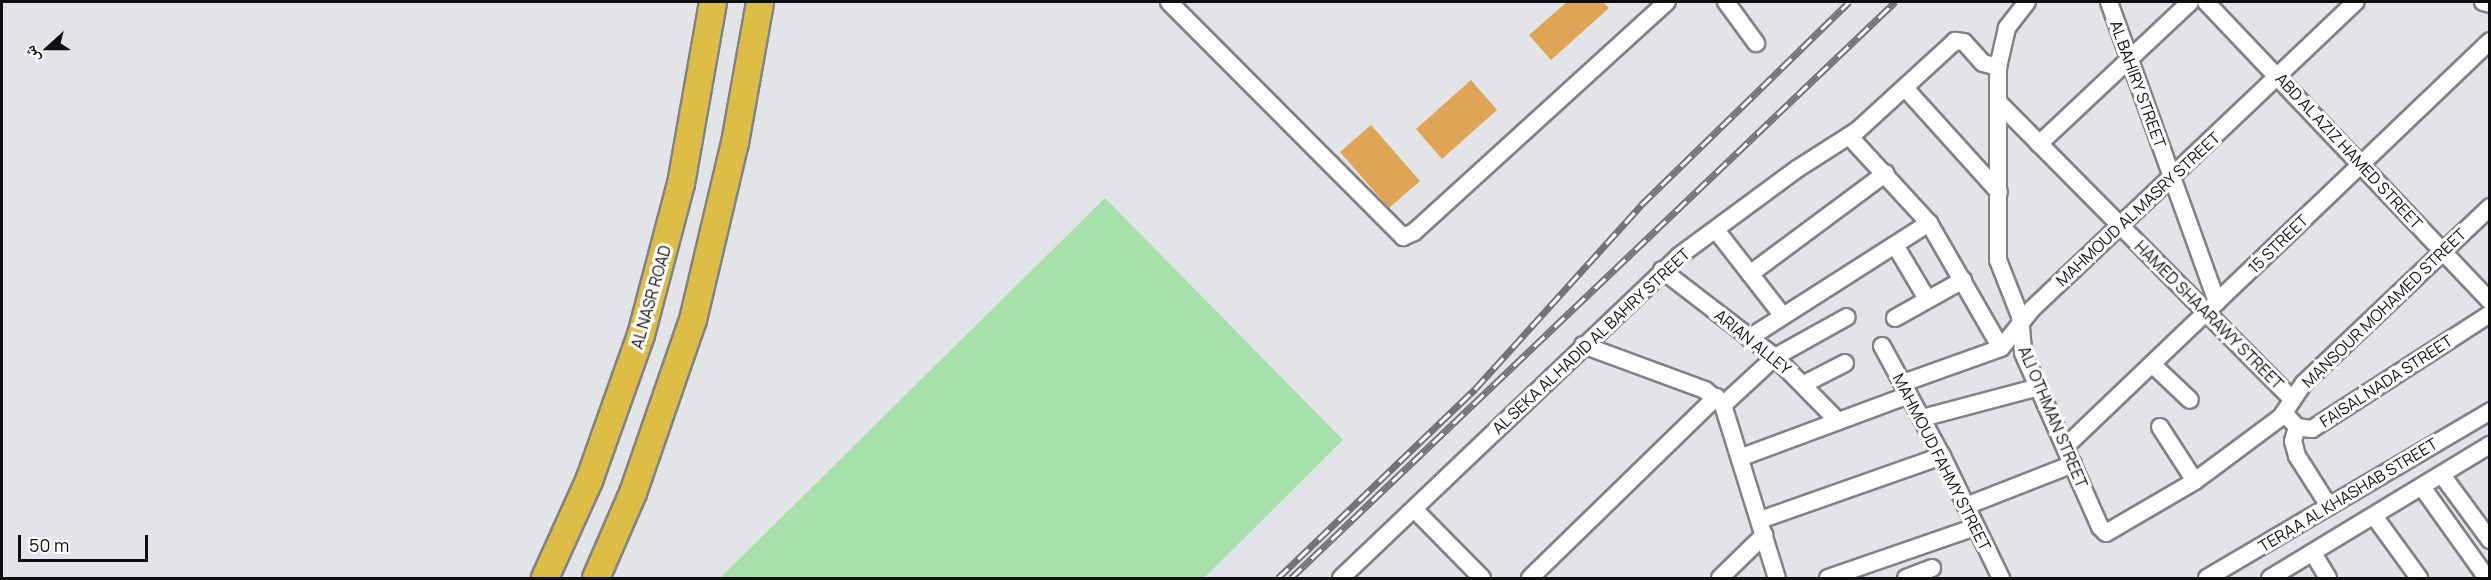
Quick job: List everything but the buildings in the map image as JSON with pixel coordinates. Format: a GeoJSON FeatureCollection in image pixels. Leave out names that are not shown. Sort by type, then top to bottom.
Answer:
{"type":"FeatureCollection","features":[{"type":"Feature","properties":{"kind":"highway","name":"AL NASR ROAD"},"geometry":{"type":"LineString","coordinates":[[545,579],[589,481],[644,324],[681,184],[713,2]]}},
{"type":"Feature","properties":{"kind":"highway"},"geometry":{"type":"LineString","coordinates":[[596,579],[637,482],[693,320],[735,142],[760,2]]}},
{"type":"Feature","properties":{"kind":"street"},"geometry":{"type":"LineString","coordinates":[[1169,2],[1403,237],[1414,232],[1667,2]]}},
{"type":"Feature","properties":{"kind":"street"},"geometry":{"type":"LineString","coordinates":[[1726,2],[1756,43]]}},
{"type":"Feature","properties":{"kind":"street","name":"ALI OTHMAN STREET"},"geometry":{"type":"LineString","coordinates":[[2027,2],[2007,28],[1998,67],[2000,104],[1998,260],[2020,323],[2022,348],[2100,527],[2106,533]]}},
{"type":"Feature","properties":{"kind":"street","name":"AL BAHIRY STREET"},"geometry":{"type":"LineString","coordinates":[[2109,2],[2172,176],[2211,307]]}},
{"type":"Feature","properties":{"kind":"street"},"geometry":{"type":"LineString","coordinates":[[2039,144],[2190,2]]}},
{"type":"Feature","properties":{"kind":"street","name":"ABD AL AZIZ HAMED STREET"},"geometry":{"type":"LineString","coordinates":[[2206,2],[2362,163],[2490,302]]}},
{"type":"Feature","properties":{"kind":"street","name":"MAHMOUD AL MASRY STREET"},"geometry":{"type":"LineString","coordinates":[[2001,348],[2020,323],[2355,2]]}},
{"type":"Feature","properties":{"kind":"street"},"geometry":{"type":"LineString","coordinates":[[2483,2],[2490,4]]}},
{"type":"Feature","properties":{"kind":"street","name":"AL SEKA AL HADID AL BAHRY STREET"},"geometry":{"type":"LineString","coordinates":[[1341,579],[1662,270],[1797,169],[1849,136],[1957,40],[1983,63],[1998,67]]}},
{"type":"Feature","properties":{"kind":"street","name":"15 STREET"},"geometry":{"type":"LineString","coordinates":[[2066,446],[2490,40]]}},
{"type":"Feature","properties":{"kind":"street"},"geometry":{"type":"LineString","coordinates":[[1905,88],[1999,192]]}},
{"type":"Feature","properties":{"kind":"street","name":"HAMED SHAARAWY STREET"},"geometry":{"type":"LineString","coordinates":[[2000,104],[2120,226],[2211,307],[2288,406]]}},
{"type":"Feature","properties":{"kind":"street"},"geometry":{"type":"LineString","coordinates":[[1742,457],[1838,421],[2001,348],[1929,224],[1886,173],[1849,136]]}},
{"type":"Feature","properties":{"kind":"street"},"geometry":{"type":"LineString","coordinates":[[1750,274],[1886,173]]}},
{"type":"Feature","properties":{"kind":"street","name":"MANSOUR MOHAMED STREET"},"geometry":{"type":"LineString","coordinates":[[2106,533],[2195,482],[2288,406],[2490,207]]}},
{"type":"Feature","properties":{"kind":"street"},"geometry":{"type":"LineString","coordinates":[[1749,338],[1929,224]]}},
{"type":"Feature","properties":{"kind":"street"},"geometry":{"type":"LineString","coordinates":[[1716,230],[1783,316]]}},
{"type":"Feature","properties":{"kind":"street"},"geometry":{"type":"LineString","coordinates":[[1895,245],[1927,299]]}},
{"type":"Feature","properties":{"kind":"street","name":"ARIAN ALLEY"},"geometry":{"type":"LineString","coordinates":[[1662,270],[1775,357],[1838,421]]}},
{"type":"Feature","properties":{"kind":"street"},"geometry":{"type":"LineString","coordinates":[[1895,318],[1963,280]]}},
{"type":"Feature","properties":{"kind":"street","name":"FAISAL NADA STREET"},"geometry":{"type":"LineString","coordinates":[[2288,406],[2296,428],[2315,428],[2490,314]]}},
{"type":"Feature","properties":{"kind":"street"},"geometry":{"type":"LineString","coordinates":[[1530,579],[1719,401],[1775,357],[1847,317]]}},
{"type":"Feature","properties":{"kind":"street"},"geometry":{"type":"LineString","coordinates":[[1583,345],[1719,401],[1742,457],[1777,579]]}},
{"type":"Feature","properties":{"kind":"street","name":"MAHMOUD FAHMY STREET"},"geometry":{"type":"LineString","coordinates":[[1882,346],[1942,456],[2001,579]]}},
{"type":"Feature","properties":{"kind":"street"},"geometry":{"type":"LineString","coordinates":[[1804,384],[1845,363]]}},
{"type":"Feature","properties":{"kind":"street"},"geometry":{"type":"LineString","coordinates":[[2152,364],[2190,400]]}},
{"type":"Feature","properties":{"kind":"street"},"geometry":{"type":"LineString","coordinates":[[1922,418],[2039,387]]}},
{"type":"Feature","properties":{"kind":"street","name":"TERAA AL KHASHAB STREET"},"geometry":{"type":"LineString","coordinates":[[2207,579],[2490,411]]}},
{"type":"Feature","properties":{"kind":"street"},"geometry":{"type":"LineString","coordinates":[[2160,427],[2195,482]]}},
{"type":"Feature","properties":{"kind":"street"},"geometry":{"type":"LineString","coordinates":[[2296,428],[2293,441],[2297,456],[2329,506]]}},
{"type":"Feature","properties":{"kind":"street","name":"TERAA AL KHASHAB STREET"},"geometry":{"type":"LineString","coordinates":[[2270,579],[2489,446]]}},
{"type":"Feature","properties":{"kind":"street"},"geometry":{"type":"LineString","coordinates":[[1720,579],[1762,527],[1942,456]]}},
{"type":"Feature","properties":{"kind":"street"},"geometry":{"type":"LineString","coordinates":[[1966,506],[2073,464]]}},
{"type":"Feature","properties":{"kind":"street"},"geometry":{"type":"LineString","coordinates":[[2442,475],[2490,540]]}},
{"type":"Feature","properties":{"kind":"street"},"geometry":{"type":"LineString","coordinates":[[2422,488],[2487,579]]}},
{"type":"Feature","properties":{"kind":"street"},"geometry":{"type":"LineString","coordinates":[[1414,509],[1482,579]]}},
{"type":"Feature","properties":{"kind":"street"},"geometry":{"type":"LineString","coordinates":[[2374,516],[2419,579]]}},
{"type":"Feature","properties":{"kind":"street"},"geometry":{"type":"LineString","coordinates":[[1828,579],[1975,527]]}},
{"type":"Feature","properties":{"kind":"street"},"geometry":{"type":"LineString","coordinates":[[2313,553],[2328,579]]}},
{"type":"Feature","properties":{"kind":"street"},"geometry":{"type":"LineString","coordinates":[[1906,579],[1932,568]]}},
{"type":"Feature","properties":{"kind":"green space"},"geometry":{"type":"Polygon","coordinates":[[[1105,198],[1343,440],[1204,578],[720,578],[1105,198]]]}},
{"type":"Feature","properties":{"kind":"railway"},"geometry":{"type":"LineString","coordinates":[[1278,578],[1475,389],[1641,205],[1849,2]]}},
{"type":"Feature","properties":{"kind":"railway"},"geometry":{"type":"LineString","coordinates":[[1291,578],[1895,2]]}}]}
